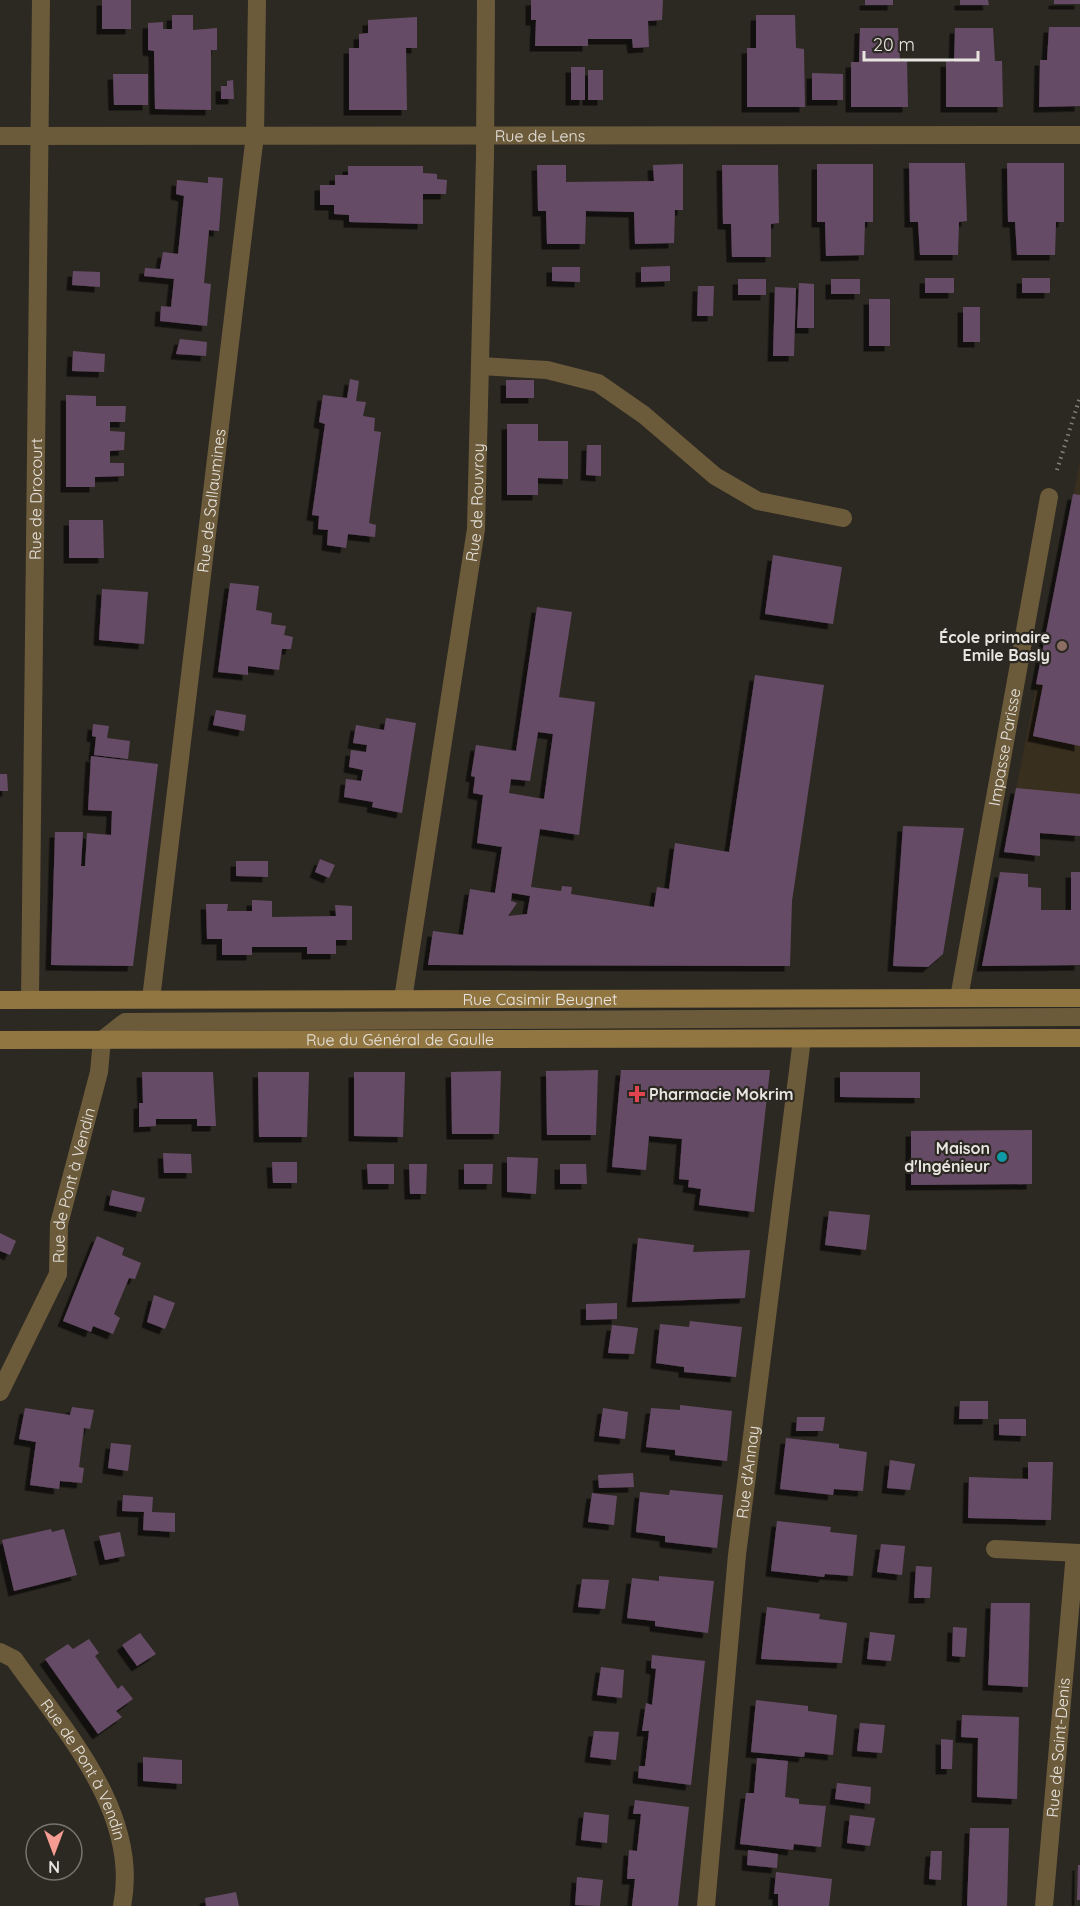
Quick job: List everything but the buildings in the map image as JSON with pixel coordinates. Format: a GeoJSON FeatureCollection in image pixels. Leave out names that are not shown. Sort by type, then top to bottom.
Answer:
{"type":"FeatureCollection","features":[{"type":"Feature","properties":{"kind":"main road","name":"Rue Casimir Beugnet"},"geometry":{"type":"LineString","coordinates":[[0,1000],[1080,998]]}},
{"type":"Feature","properties":{"kind":"main road"},"geometry":{"type":"LineString","coordinates":[[802,1039],[1080,1038]]}},
{"type":"Feature","properties":{"kind":"main road","name":"Rue du Général de Gaulle"},"geometry":{"type":"LineString","coordinates":[[0,1040],[802,1039]]}},
{"type":"Feature","properties":{"kind":"street","name":"Rue de Drocourt"},"geometry":{"type":"LineString","coordinates":[[30,999],[41,0]]}},
{"type":"Feature","properties":{"kind":"street","name":"Rue de Sallaumines"},"geometry":{"type":"LineString","coordinates":[[151,999],[255,135],[257,0]]}},
{"type":"Feature","properties":{"kind":"street","name":"Rue de Rouvroy"},"geometry":{"type":"LineString","coordinates":[[403,999],[476,529],[486,0]]}},
{"type":"Feature","properties":{"kind":"street","name":"Rue de Lens"},"geometry":{"type":"LineString","coordinates":[[0,136],[1080,135]]}},
{"type":"Feature","properties":{"kind":"street"},"geometry":{"type":"LineString","coordinates":[[480,366],[547,370],[598,383],[644,416],[715,476],[758,501],[843,518]]}},
{"type":"Feature","properties":{"kind":"street","name":"Impasse Parisse"},"geometry":{"type":"LineString","coordinates":[[958,998],[1049,497]]}},
{"type":"Feature","properties":{"kind":"street"},"geometry":{"type":"LineString","coordinates":[[102,1040],[125,1022],[1080,1017]]}},
{"type":"Feature","properties":{"kind":"street","name":"Rue d'Annay"},"geometry":{"type":"LineString","coordinates":[[706,1906],[737,1555],[802,1039]]}},
{"type":"Feature","properties":{"kind":"street","name":"Rue de Pont à Vendin"},"geometry":{"type":"LineString","coordinates":[[0,1392],[58,1274],[59,1224],[99,1072],[102,1040]]}},
{"type":"Feature","properties":{"kind":"street"},"geometry":{"type":"LineString","coordinates":[[995,1550],[1078,1553]]}},
{"type":"Feature","properties":{"kind":"street","name":"Rue de Saint-Denis"},"geometry":{"type":"LineString","coordinates":[[1044,1906],[1075,1636],[1078,1553]]}},
{"type":"Feature","properties":{"kind":"street","name":"Rue de Pont à Vendin"},"geometry":{"type":"LineString","coordinates":[[0,1652],[14,1659],[92,1771],[115,1820],[123,1855],[122,1906]]}},
{"type":"Feature","properties":{"kind":"path"},"geometry":{"type":"LineString","coordinates":[[1049,497],[1080,397]]}},
{"type":"Feature","properties":{"kind":"shaded area","name":"École primaire Emile Basly"},"geometry":{"type":"Polygon","coordinates":[[[1080,461],[1080,836],[1008,831],[1080,461]]]}},
{"type":"Feature","properties":{"kind":"place","name":"École primaire Emile Basly"},"geometry":{"type":"Point","coordinates":[1062,646]}},
{"type":"Feature","properties":{"kind":"place","name":"Pharmacie Mokrim"},"geometry":{"type":"Point","coordinates":[637,1094]}},
{"type":"Feature","properties":{"kind":"place","name":"Maison d'Ingénieur"},"geometry":{"type":"Point","coordinates":[1002,1157]}}]}
